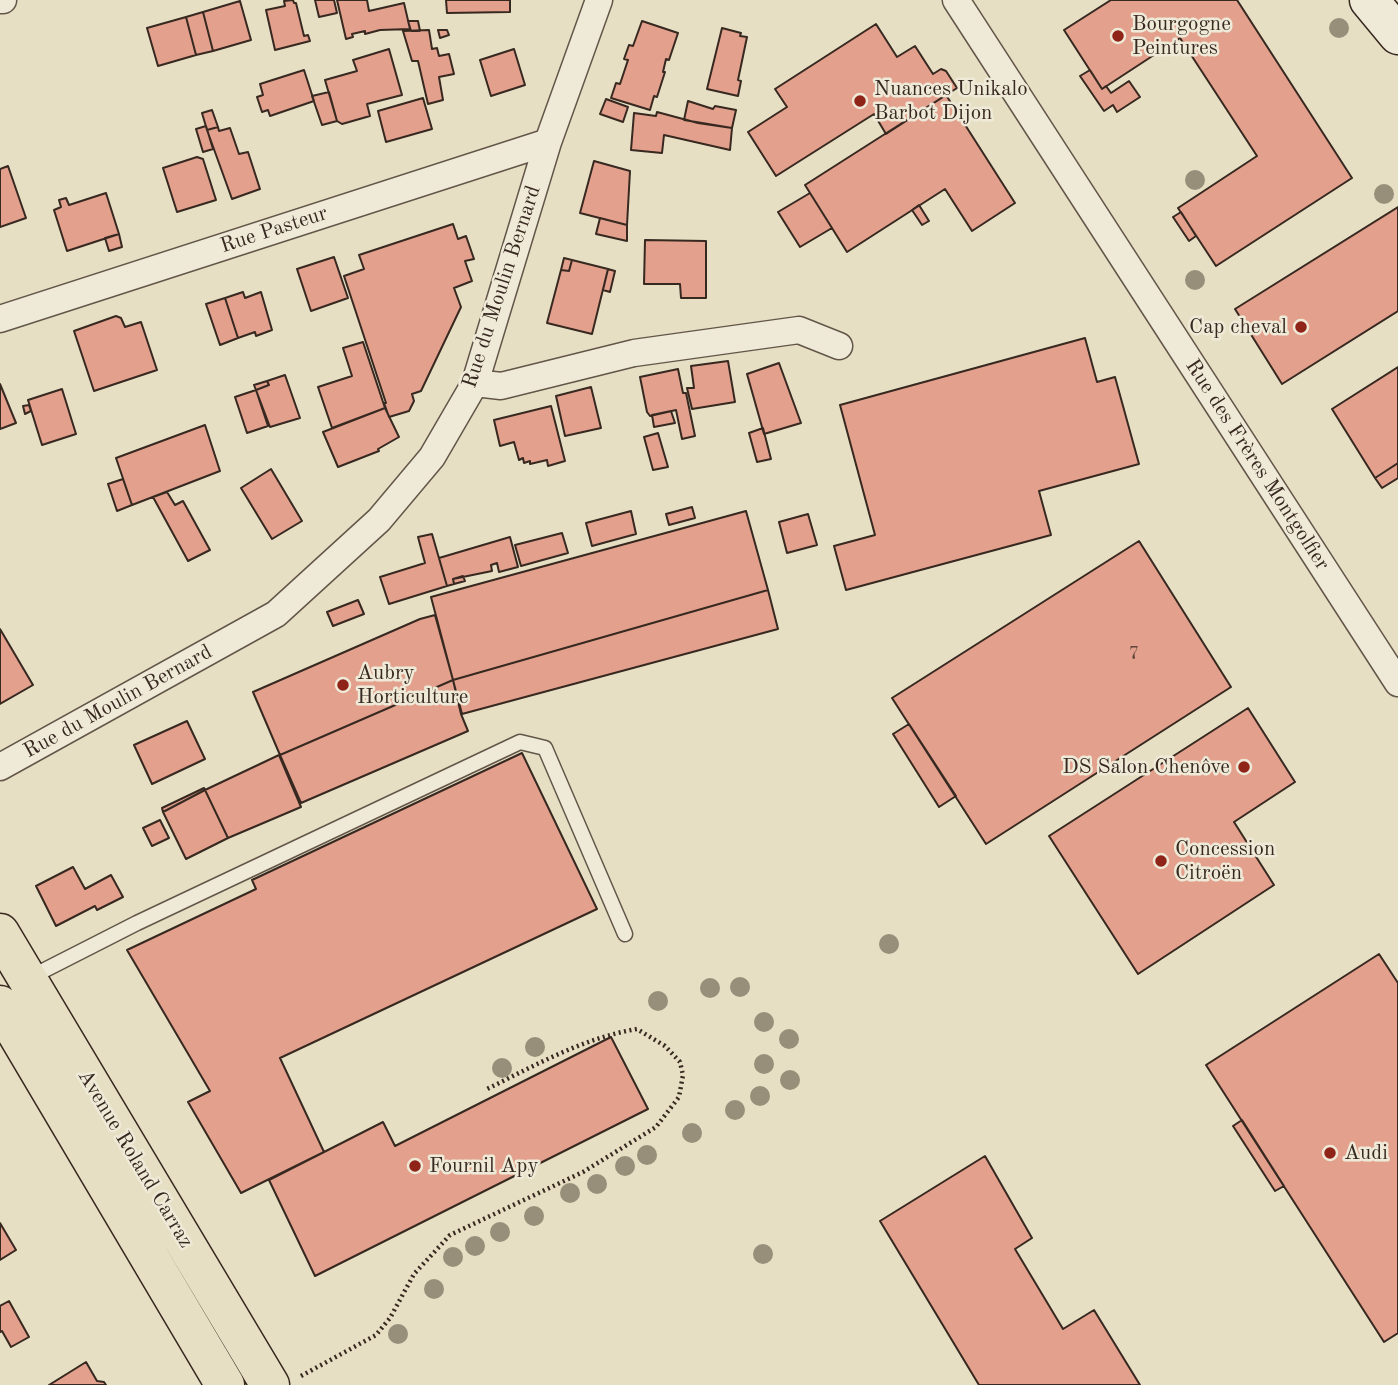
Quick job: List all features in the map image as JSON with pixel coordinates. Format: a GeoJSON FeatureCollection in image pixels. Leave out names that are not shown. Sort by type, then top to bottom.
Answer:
{"type":"FeatureCollection","features":[{"type":"Feature","properties":{"kind":"main road"},"geometry":{"type":"LineString","coordinates":[[1369,0],[1398,35]]}},
{"type":"Feature","properties":{"kind":"main road","name":"Avenue Roland Carraz"},"geometry":{"type":"LineString","coordinates":[[0,933],[284,1382]]}},
{"type":"Feature","properties":{"kind":"main road","name":"Avenue Roland Carraz"},"geometry":{"type":"LineString","coordinates":[[0,1005],[225,1385]]}},
{"type":"Feature","properties":{"kind":"street","name":"Rue du Moulin Bernard"},"geometry":{"type":"LineString","coordinates":[[0,767],[276,614],[379,520],[432,457],[475,383],[548,142],[599,0]]}},
{"type":"Feature","properties":{"kind":"street","name":"Rue des Frères Montgolfier"},"geometry":{"type":"LineString","coordinates":[[956,0],[1398,683]]}},
{"type":"Feature","properties":{"kind":"street","name":"Rue Pasteur"},"geometry":{"type":"LineString","coordinates":[[0,320],[548,142]]}},
{"type":"Feature","properties":{"kind":"street"},"geometry":{"type":"LineString","coordinates":[[475,383],[501,386],[634,352],[799,330],[839,346]]}},
{"type":"Feature","properties":{"kind":"lane"},"geometry":{"type":"LineString","coordinates":[[27,979],[137,923],[520,743],[545,748],[625,934]]}},
{"type":"Feature","properties":{"kind":"path"},"geometry":{"type":"LineString","coordinates":[[284,1382],[376,1335],[390,1318],[414,1274],[450,1235],[583,1172],[656,1127],[679,1097],[683,1075],[680,1062],[665,1046],[637,1029],[610,1033],[575,1046],[487,1089]]}},
{"type":"Feature","properties":{"kind":"building"},"geometry":{"type":"Polygon","coordinates":[[[293,0],[304,36],[308,35],[310,41],[275,50],[266,10],[285,6],[284,1],[293,0]]]}},
{"type":"Feature","properties":{"kind":"building"},"geometry":{"type":"Polygon","coordinates":[[[315,0],[334,0],[337,13],[319,17],[315,0]]]}},
{"type":"Feature","properties":{"kind":"building"},"geometry":{"type":"Polygon","coordinates":[[[337,0],[367,0],[369,11],[404,3],[410,29],[380,30],[365,34],[365,31],[352,34],[353,37],[346,39],[337,0]]]}},
{"type":"Feature","properties":{"kind":"building"},"geometry":{"type":"Polygon","coordinates":[[[446,0],[510,0],[510,12],[447,13],[446,0]]]}},
{"type":"Feature","properties":{"kind":"building"},"geometry":{"type":"Polygon","coordinates":[[[1111,0],[1237,0],[1352,178],[1216,266],[1178,208],[1257,156],[1180,38],[1102,89],[1064,30],[1111,0]]]}},
{"type":"Feature","properties":{"kind":"building"},"geometry":{"type":"Polygon","coordinates":[[[240,1],[251,40],[213,51],[203,12],[240,1]]]}},
{"type":"Feature","properties":{"kind":"building"},"geometry":{"type":"Polygon","coordinates":[[[203,12],[213,51],[196,55],[186,17],[203,12]]]}},
{"type":"Feature","properties":{"kind":"building"},"geometry":{"type":"Polygon","coordinates":[[[186,17],[196,55],[158,66],[147,28],[186,17]]]}},
{"type":"Feature","properties":{"kind":"building"},"geometry":{"type":"Polygon","coordinates":[[[408,21],[418,21],[420,31],[411,31],[408,21]]]}},
{"type":"Feature","properties":{"kind":"building"},"geometry":{"type":"Polygon","coordinates":[[[642,21],[678,33],[669,60],[666,59],[665,72],[650,110],[611,98],[616,83],[620,84],[628,60],[624,59],[629,45],[633,46],[642,21]]]}},
{"type":"Feature","properties":{"kind":"building","name":"Nuances Unikalo Barbot Dijon"},"geometry":{"type":"Polygon","coordinates":[[[876,24],[897,57],[915,46],[933,74],[941,69],[946,71],[957,88],[886,134],[874,114],[776,176],[748,132],[787,107],[775,89],[876,24]]]}},
{"type":"Feature","properties":{"kind":"building"},"geometry":{"type":"Polygon","coordinates":[[[722,28],[747,37],[738,80],[741,81],[738,96],[707,89],[722,28]]]}},
{"type":"Feature","properties":{"kind":"building"},"geometry":{"type":"Polygon","coordinates":[[[429,30],[432,49],[437,48],[439,56],[449,54],[454,74],[439,77],[443,100],[428,104],[418,61],[412,61],[403,31],[429,30]]]}},
{"type":"Feature","properties":{"kind":"building"},"geometry":{"type":"Polygon","coordinates":[[[438,30],[447,30],[449,35],[440,38],[438,30]]]}},
{"type":"Feature","properties":{"kind":"building"},"geometry":{"type":"Polygon","coordinates":[[[389,49],[402,95],[367,104],[370,116],[342,124],[337,121],[325,80],[357,71],[353,60],[389,49]]]}},
{"type":"Feature","properties":{"kind":"building"},"geometry":{"type":"Polygon","coordinates":[[[514,49],[525,85],[491,96],[480,60],[514,49]]]}},
{"type":"Feature","properties":{"kind":"building"},"geometry":{"type":"Polygon","coordinates":[[[304,70],[314,101],[270,116],[268,110],[262,112],[257,97],[263,95],[260,84],[304,70]]]}},
{"type":"Feature","properties":{"kind":"building"},"geometry":{"type":"Polygon","coordinates":[[[1090,70],[1102,89],[1106,86],[1111,93],[1129,81],[1140,97],[1117,112],[1113,105],[1104,111],[1080,76],[1090,70]]]}},
{"type":"Feature","properties":{"kind":"building"},"geometry":{"type":"Polygon","coordinates":[[[329,92],[337,121],[322,125],[312,96],[329,92]]]}},
{"type":"Feature","properties":{"kind":"building"},"geometry":{"type":"Polygon","coordinates":[[[946,95],[1015,203],[972,231],[945,189],[847,252],[805,185],[946,95]]]}},
{"type":"Feature","properties":{"kind":"building"},"geometry":{"type":"Polygon","coordinates":[[[423,98],[432,129],[386,142],[378,111],[423,98]]]}},
{"type":"Feature","properties":{"kind":"building"},"geometry":{"type":"Polygon","coordinates":[[[606,99],[628,107],[623,122],[600,114],[606,99]]]}},
{"type":"Feature","properties":{"kind":"building"},"geometry":{"type":"Polygon","coordinates":[[[688,101],[713,109],[715,106],[736,110],[732,128],[684,120],[688,101]]]}},
{"type":"Feature","properties":{"kind":"building"},"geometry":{"type":"Polygon","coordinates":[[[212,110],[218,127],[207,130],[202,113],[212,110]]]}},
{"type":"Feature","properties":{"kind":"building"},"geometry":{"type":"Polygon","coordinates":[[[657,112],[698,123],[732,128],[730,150],[664,135],[662,153],[631,150],[634,113],[656,116],[657,112]]]}},
{"type":"Feature","properties":{"kind":"building"},"geometry":{"type":"Polygon","coordinates":[[[206,126],[213,149],[203,152],[196,129],[206,126]]]}},
{"type":"Feature","properties":{"kind":"building"},"geometry":{"type":"Polygon","coordinates":[[[218,127],[219,131],[230,128],[239,154],[248,152],[260,189],[232,199],[207,130],[218,127]]]}},
{"type":"Feature","properties":{"kind":"building"},"geometry":{"type":"Polygon","coordinates":[[[197,157],[203,159],[216,200],[177,212],[163,168],[197,157]]]}},
{"type":"Feature","properties":{"kind":"building"},"geometry":{"type":"Polygon","coordinates":[[[594,161],[630,171],[627,225],[580,213],[594,161]]]}},
{"type":"Feature","properties":{"kind":"building"},"geometry":{"type":"Polygon","coordinates":[[[8,166],[26,218],[0,227],[0,169],[8,166]]]}},
{"type":"Feature","properties":{"kind":"building"},"geometry":{"type":"Polygon","coordinates":[[[106,193],[119,234],[67,251],[54,210],[61,207],[59,200],[66,198],[69,205],[106,193]]]}},
{"type":"Feature","properties":{"kind":"building"},"geometry":{"type":"Polygon","coordinates":[[[810,193],[832,228],[800,247],[778,212],[810,193]]]}},
{"type":"Feature","properties":{"kind":"building"},"geometry":{"type":"Polygon","coordinates":[[[919,205],[929,221],[922,225],[912,210],[919,205]]]}},
{"type":"Feature","properties":{"kind":"building"},"geometry":{"type":"Polygon","coordinates":[[[1398,207],[1398,311],[1282,384],[1235,309],[1398,207]]]}},
{"type":"Feature","properties":{"kind":"building"},"geometry":{"type":"Polygon","coordinates":[[[1181,212],[1196,236],[1189,241],[1173,217],[1181,212]]]}},
{"type":"Feature","properties":{"kind":"building"},"geometry":{"type":"Polygon","coordinates":[[[600,218],[627,225],[627,241],[596,234],[600,218]]]}},
{"type":"Feature","properties":{"kind":"building"},"geometry":{"type":"Polygon","coordinates":[[[453,224],[458,239],[466,236],[474,259],[465,261],[472,281],[454,288],[461,307],[421,391],[412,394],[414,401],[409,411],[389,417],[344,276],[364,269],[359,255],[453,224]]]}},
{"type":"Feature","properties":{"kind":"building"},"geometry":{"type":"Polygon","coordinates":[[[119,234],[122,247],[109,251],[105,238],[119,234]]]}},
{"type":"Feature","properties":{"kind":"building"},"geometry":{"type":"Polygon","coordinates":[[[645,240],[706,241],[706,298],[681,298],[680,284],[644,284],[645,240]]]}},
{"type":"Feature","properties":{"kind":"building"},"geometry":{"type":"Polygon","coordinates":[[[334,257],[348,298],[311,311],[297,269],[334,257]]]}},
{"type":"Feature","properties":{"kind":"building"},"geometry":{"type":"Polygon","coordinates":[[[564,258],[572,260],[569,271],[561,270],[564,258]]]}},
{"type":"Feature","properties":{"kind":"building"},"geometry":{"type":"Polygon","coordinates":[[[572,260],[608,269],[592,334],[547,323],[561,270],[569,271],[572,260]]]}},
{"type":"Feature","properties":{"kind":"building"},"geometry":{"type":"Polygon","coordinates":[[[608,269],[615,271],[610,292],[603,290],[608,269]]]}},
{"type":"Feature","properties":{"kind":"building"},"geometry":{"type":"Polygon","coordinates":[[[243,292],[245,298],[261,292],[272,330],[256,336],[255,332],[238,338],[225,298],[243,292]]]}},
{"type":"Feature","properties":{"kind":"building"},"geometry":{"type":"Polygon","coordinates":[[[225,298],[238,338],[220,345],[206,304],[225,298]]]}},
{"type":"Feature","properties":{"kind":"building"},"geometry":{"type":"Polygon","coordinates":[[[116,316],[121,318],[125,327],[141,322],[157,370],[94,391],[74,331],[116,316]]]}},
{"type":"Feature","properties":{"kind":"building"},"geometry":{"type":"Polygon","coordinates":[[[1085,338],[1097,382],[1115,377],[1139,464],[1039,491],[1051,535],[846,590],[834,546],[875,535],[840,405],[1085,338]]]}},
{"type":"Feature","properties":{"kind":"building"},"geometry":{"type":"Polygon","coordinates":[[[363,342],[385,408],[332,428],[318,387],[352,376],[343,348],[363,342]]]}},
{"type":"Feature","properties":{"kind":"building"},"geometry":{"type":"Polygon","coordinates":[[[728,361],[735,402],[692,409],[687,388],[694,388],[691,366],[728,361]]]}},
{"type":"Feature","properties":{"kind":"building"},"geometry":{"type":"Polygon","coordinates":[[[779,363],[801,423],[764,434],[747,374],[779,363]]]}},
{"type":"Feature","properties":{"kind":"building"},"geometry":{"type":"Polygon","coordinates":[[[1398,367],[1398,463],[1375,478],[1332,409],[1398,367]]]}},
{"type":"Feature","properties":{"kind":"building"},"geometry":{"type":"Polygon","coordinates":[[[678,369],[695,436],[682,439],[676,410],[650,416],[647,412],[640,377],[678,369]]]}},
{"type":"Feature","properties":{"kind":"building"},"geometry":{"type":"Polygon","coordinates":[[[285,375],[300,418],[270,427],[256,390],[269,385],[267,381],[285,375]]]}},
{"type":"Feature","properties":{"kind":"building"},"geometry":{"type":"Polygon","coordinates":[[[267,381],[269,385],[256,390],[254,385],[267,381]]]}},
{"type":"Feature","properties":{"kind":"building"},"geometry":{"type":"Polygon","coordinates":[[[0,384],[16,423],[0,429],[0,384]]]}},
{"type":"Feature","properties":{"kind":"building"},"geometry":{"type":"Polygon","coordinates":[[[591,387],[601,428],[565,436],[556,396],[591,387]]]}},
{"type":"Feature","properties":{"kind":"building"},"geometry":{"type":"Polygon","coordinates":[[[62,389],[76,434],[42,445],[28,400],[62,389]]]}},
{"type":"Feature","properties":{"kind":"building"},"geometry":{"type":"Polygon","coordinates":[[[256,390],[268,426],[247,433],[235,397],[256,390]]]}},
{"type":"Feature","properties":{"kind":"building"},"geometry":{"type":"Polygon","coordinates":[[[29,405],[31,411],[25,414],[23,406],[29,405]]]}},
{"type":"Feature","properties":{"kind":"building"},"geometry":{"type":"Polygon","coordinates":[[[551,406],[565,461],[548,466],[547,460],[524,463],[523,458],[519,460],[514,442],[500,446],[494,420],[551,406]]]}},
{"type":"Feature","properties":{"kind":"building"},"geometry":{"type":"Polygon","coordinates":[[[385,408],[399,437],[378,449],[379,451],[338,467],[323,432],[385,408]]]}},
{"type":"Feature","properties":{"kind":"building"},"geometry":{"type":"Polygon","coordinates":[[[671,411],[675,423],[654,427],[652,415],[671,411]]]}},
{"type":"Feature","properties":{"kind":"building"},"geometry":{"type":"Polygon","coordinates":[[[205,425],[220,471],[132,505],[116,458],[205,425]]]}},
{"type":"Feature","properties":{"kind":"building"},"geometry":{"type":"Polygon","coordinates":[[[763,428],[771,459],[757,462],[749,433],[763,428]]]}},
{"type":"Feature","properties":{"kind":"building"},"geometry":{"type":"Polygon","coordinates":[[[658,433],[668,467],[653,470],[644,437],[658,433]]]}},
{"type":"Feature","properties":{"kind":"building"},"geometry":{"type":"Polygon","coordinates":[[[1398,463],[1398,478],[1382,488],[1375,478],[1398,463]]]}},
{"type":"Feature","properties":{"kind":"building"},"geometry":{"type":"Polygon","coordinates":[[[271,469],[302,521],[272,539],[241,488],[271,469]]]}},
{"type":"Feature","properties":{"kind":"building"},"geometry":{"type":"Polygon","coordinates":[[[123,479],[132,505],[117,511],[108,484],[123,479]]]}},
{"type":"Feature","properties":{"kind":"building"},"geometry":{"type":"Polygon","coordinates":[[[167,492],[175,505],[183,501],[210,550],[188,561],[153,497],[167,492]]]}},
{"type":"Feature","properties":{"kind":"building"},"geometry":{"type":"Polygon","coordinates":[[[692,507],[695,518],[669,525],[666,514],[692,507]]]}},
{"type":"Feature","properties":{"kind":"building"},"geometry":{"type":"Polygon","coordinates":[[[631,511],[636,534],[592,546],[586,523],[631,511]]]}},
{"type":"Feature","properties":{"kind":"building"},"geometry":{"type":"Polygon","coordinates":[[[746,511],[768,590],[453,680],[431,597],[746,511]]]}},
{"type":"Feature","properties":{"kind":"building"},"geometry":{"type":"Polygon","coordinates":[[[808,514],[817,545],[787,553],[779,522],[808,514]]]}},
{"type":"Feature","properties":{"kind":"building"},"geometry":{"type":"Polygon","coordinates":[[[562,533],[568,553],[521,566],[515,545],[562,533]]]}},
{"type":"Feature","properties":{"kind":"building"},"geometry":{"type":"Polygon","coordinates":[[[432,534],[447,586],[389,604],[380,577],[425,563],[418,537],[432,534]]]}},
{"type":"Feature","properties":{"kind":"building"},"geometry":{"type":"Polygon","coordinates":[[[510,537],[518,567],[499,572],[497,563],[491,565],[492,571],[453,579],[454,584],[447,586],[439,558],[510,537]]]}},
{"type":"Feature","properties":{"kind":"building"},"geometry":{"type":"Polygon","coordinates":[[[1139,541],[1231,687],[986,844],[892,698],[1139,541]]]}},
{"type":"Feature","properties":{"kind":"building"},"geometry":{"type":"Polygon","coordinates":[[[463,576],[465,581],[454,584],[453,579],[463,576]]]}},
{"type":"Feature","properties":{"kind":"building"},"geometry":{"type":"Polygon","coordinates":[[[768,590],[778,629],[462,714],[453,680],[768,590]]]}},
{"type":"Feature","properties":{"kind":"building"},"geometry":{"type":"Polygon","coordinates":[[[358,600],[364,614],[333,626],[327,612],[358,600]]]}},
{"type":"Feature","properties":{"kind":"building"},"geometry":{"type":"Polygon","coordinates":[[[435,615],[453,680],[280,755],[253,692],[420,619],[435,615]]]}},
{"type":"Feature","properties":{"kind":"building"},"geometry":{"type":"Polygon","coordinates":[[[0,629],[33,685],[0,704],[0,629]]]}},
{"type":"Feature","properties":{"kind":"building"},"geometry":{"type":"Polygon","coordinates":[[[453,680],[468,731],[301,803],[280,755],[453,680]]]}},
{"type":"Feature","properties":{"kind":"building"},"geometry":{"type":"Polygon","coordinates":[[[1248,708],[1295,782],[1234,822],[1274,885],[1138,974],[1049,836],[1248,708]]]}},
{"type":"Feature","properties":{"kind":"building"},"geometry":{"type":"Polygon","coordinates":[[[187,721],[205,759],[152,784],[134,745],[187,721]]]}},
{"type":"Feature","properties":{"kind":"building"},"geometry":{"type":"Polygon","coordinates":[[[909,724],[956,796],[939,807],[893,734],[909,724]]]}},
{"type":"Feature","properties":{"kind":"building"},"geometry":{"type":"Polygon","coordinates":[[[522,753],[597,909],[280,1058],[324,1152],[241,1193],[188,1102],[210,1091],[127,950],[256,889],[252,880],[522,753]]]}},
{"type":"Feature","properties":{"kind":"building"},"geometry":{"type":"Polygon","coordinates":[[[279,755],[301,807],[228,838],[205,790],[279,755]]]}},
{"type":"Feature","properties":{"kind":"building"},"geometry":{"type":"Polygon","coordinates":[[[204,788],[205,790],[163,812],[162,808],[204,788]]]}},
{"type":"Feature","properties":{"kind":"building"},"geometry":{"type":"Polygon","coordinates":[[[205,790],[228,838],[186,859],[163,812],[205,790]]]}},
{"type":"Feature","properties":{"kind":"building"},"geometry":{"type":"Polygon","coordinates":[[[160,820],[169,838],[152,846],[143,828],[160,820]]]}},
{"type":"Feature","properties":{"kind":"building"},"geometry":{"type":"Polygon","coordinates":[[[73,867],[85,889],[111,875],[123,897],[97,910],[95,906],[56,926],[36,886],[73,867]]]}},
{"type":"Feature","properties":{"kind":"building","name":"Audi"},"geometry":{"type":"Polygon","coordinates":[[[1379,954],[1398,983],[1398,1333],[1384,1342],[1206,1065],[1379,954]]]}},
{"type":"Feature","properties":{"kind":"building","name":"Fournil Apy"},"geometry":{"type":"Polygon","coordinates":[[[611,1037],[648,1109],[315,1276],[269,1180],[383,1122],[395,1146],[611,1037]]]}},
{"type":"Feature","properties":{"kind":"building"},"geometry":{"type":"Polygon","coordinates":[[[1242,1120],[1284,1186],[1275,1191],[1233,1126],[1242,1120]]]}},
{"type":"Feature","properties":{"kind":"building"},"geometry":{"type":"Polygon","coordinates":[[[985,1156],[1032,1238],[1015,1249],[1063,1329],[1094,1310],[1140,1385],[979,1385],[880,1221],[985,1156]]]}},
{"type":"Feature","properties":{"kind":"building"},"geometry":{"type":"Polygon","coordinates":[[[0,1223],[16,1250],[0,1260],[0,1223]]]}},
{"type":"Feature","properties":{"kind":"building"},"geometry":{"type":"Polygon","coordinates":[[[9,1301],[29,1337],[11,1347],[2,1331],[0,1332],[0,1306],[9,1301]]]}},
{"type":"Feature","properties":{"kind":"building"},"geometry":{"type":"Polygon","coordinates":[[[86,1362],[97,1381],[106,1385],[49,1385],[86,1362]]]}},
{"type":"Feature","properties":{"kind":"place","name":"Bourgogne Peintures"},"geometry":{"type":"Point","coordinates":[1118,36]}},
{"type":"Feature","properties":{"kind":"place","name":"Nuances Unikalo Barbot Dijon"},"geometry":{"type":"Point","coordinates":[860,101]}},
{"type":"Feature","properties":{"kind":"place","name":"Cap cheval"},"geometry":{"type":"Point","coordinates":[1301,327]}},
{"type":"Feature","properties":{"kind":"place","name":"Aubry Horticulture"},"geometry":{"type":"Point","coordinates":[343,685]}},
{"type":"Feature","properties":{"kind":"place","name":"DS Salon Chenôve"},"geometry":{"type":"Point","coordinates":[1244,767]}},
{"type":"Feature","properties":{"kind":"place","name":"Concession Citroën"},"geometry":{"type":"Point","coordinates":[1161,861]}},
{"type":"Feature","properties":{"kind":"place","name":"Audi"},"geometry":{"type":"Point","coordinates":[1330,1153]}},
{"type":"Feature","properties":{"kind":"place","name":"Fournil Apy"},"geometry":{"type":"Point","coordinates":[415,1166]}}]}
